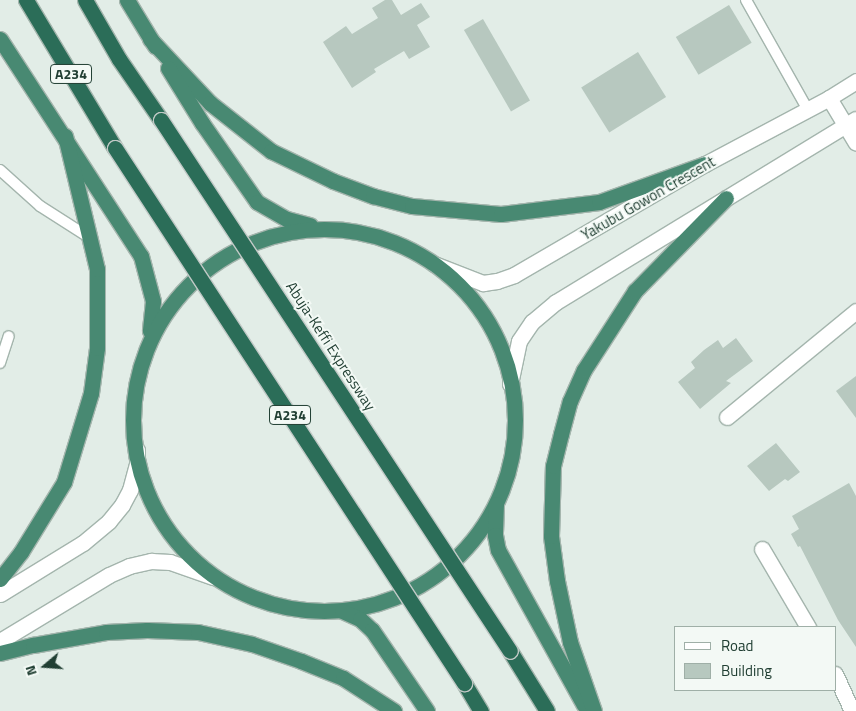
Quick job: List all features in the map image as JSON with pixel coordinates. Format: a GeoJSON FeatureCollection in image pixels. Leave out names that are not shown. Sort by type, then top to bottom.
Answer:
{"type":"FeatureCollection","features":[{"type":"Feature","properties":{"kind":"highway","name":"A234"},"geometry":{"type":"LineString","coordinates":[[26,0],[116,148],[481,711]]}},
{"type":"Feature","properties":{"kind":"highway","name":"Abuja-Keffi Expressway"},"geometry":{"type":"LineString","coordinates":[[85,0],[119,59],[510,651],[547,711]]}},
{"type":"Feature","properties":{"kind":"highway"},"geometry":{"type":"LineString","coordinates":[[127,0],[202,123],[257,202],[287,219],[324,228]]}},
{"type":"Feature","properties":{"kind":"highway"},"geometry":{"type":"LineString","coordinates":[[0,39],[141,256],[153,301],[152,324],[144,351],[135,402],[137,450],[142,481],[152,505],[180,547],[213,577],[247,596],[278,606],[310,611],[342,611],[374,605],[405,594],[434,577],[458,556],[480,531],[496,502],[506,474],[513,444],[514,414],[510,384],[499,347],[476,304],[456,283],[434,264],[409,249],[382,237],[353,230],[324,228],[291,230],[259,239],[229,252],[202,271],[178,294],[159,321],[144,351]]}},
{"type":"Feature","properties":{"kind":"highway"},"geometry":{"type":"LineString","coordinates":[[150,39],[210,103],[272,150],[333,181],[373,196],[412,206],[501,214],[599,202],[705,164]]}},
{"type":"Feature","properties":{"kind":"highway"},"geometry":{"type":"LineString","coordinates":[[0,579],[21,552],[64,482],[91,393],[97,348],[97,268],[64,136]]}},
{"type":"Feature","properties":{"kind":"highway"},"geometry":{"type":"LineString","coordinates":[[594,711],[570,642],[557,581],[551,536],[553,466],[561,434],[570,401],[584,370],[635,291],[726,198]]}},
{"type":"Feature","properties":{"kind":"highway"},"geometry":{"type":"LineString","coordinates":[[496,502],[495,536],[501,558],[588,711]]}},
{"type":"Feature","properties":{"kind":"highway"},"geometry":{"type":"LineString","coordinates":[[342,611],[360,619],[372,630],[427,711]]}},
{"type":"Feature","properties":{"kind":"highway"},"geometry":{"type":"LineString","coordinates":[[0,654],[33,645],[106,632],[147,630],[198,632],[252,644],[302,661],[343,678],[394,711]]}},
{"type":"Feature","properties":{"kind":"main road","name":"Yakubu Gowon Crescent"},"geometry":{"type":"LineString","coordinates":[[434,264],[483,282],[497,282],[514,275],[705,164],[808,110],[856,81]]}},
{"type":"Feature","properties":{"kind":"main road"},"geometry":{"type":"LineString","coordinates":[[829,98],[851,122],[856,143]]}},
{"type":"Feature","properties":{"kind":"main road"},"geometry":{"type":"LineString","coordinates":[[510,384],[519,341],[532,322],[556,302],[851,122]]}},
{"type":"Feature","properties":{"kind":"main road"},"geometry":{"type":"LineString","coordinates":[[726,418],[856,311]]}},
{"type":"Feature","properties":{"kind":"main road"},"geometry":{"type":"LineString","coordinates":[[0,594],[83,543],[109,521],[122,505],[130,490],[138,464],[137,450]]}},
{"type":"Feature","properties":{"kind":"main road"},"geometry":{"type":"LineString","coordinates":[[762,549],[807,626]]}},
{"type":"Feature","properties":{"kind":"main road"},"geometry":{"type":"LineString","coordinates":[[0,641],[109,575],[129,566],[151,561],[170,562],[213,577]]}},
{"type":"Feature","properties":{"kind":"main road"},"geometry":{"type":"LineString","coordinates":[[836,675],[850,687],[852,711]]}},
{"type":"Feature","properties":{"kind":"lane"},"geometry":{"type":"LineString","coordinates":[[746,0],[808,110]]}},
{"type":"Feature","properties":{"kind":"lane"},"geometry":{"type":"LineString","coordinates":[[0,170],[40,206],[90,238]]}},
{"type":"Feature","properties":{"kind":"lane"},"geometry":{"type":"LineString","coordinates":[[0,363],[9,336]]}},
{"type":"Feature","properties":{"kind":"building"},"geometry":{"type":"Polygon","coordinates":[[[385,0],[392,0],[401,15],[421,3],[430,17],[417,25],[430,47],[409,59],[404,51],[374,69],[376,72],[352,88],[323,42],[346,26],[352,34],[378,18],[372,8],[385,0]]]}},
{"type":"Feature","properties":{"kind":"building"},"geometry":{"type":"Polygon","coordinates":[[[729,5],[752,43],[699,75],[676,37],[729,5]]]}},
{"type":"Feature","properties":{"kind":"building"},"geometry":{"type":"Polygon","coordinates":[[[483,19],[530,100],[511,111],[464,30],[483,19]]]}},
{"type":"Feature","properties":{"kind":"building"},"geometry":{"type":"Polygon","coordinates":[[[638,52],[666,97],[609,132],[581,88],[638,52]]]}},
{"type":"Feature","properties":{"kind":"building"},"geometry":{"type":"Polygon","coordinates":[[[736,338],[753,361],[726,381],[731,383],[700,409],[678,382],[695,368],[691,362],[704,350],[718,340],[723,348],[736,338]]]}},
{"type":"Feature","properties":{"kind":"building"},"geometry":{"type":"Polygon","coordinates":[[[856,376],[856,418],[836,391],[856,376]]]}},
{"type":"Feature","properties":{"kind":"building"},"geometry":{"type":"Polygon","coordinates":[[[776,443],[800,472],[788,481],[785,479],[769,491],[747,466],[776,443]]]}},
{"type":"Feature","properties":{"kind":"building"},"geometry":{"type":"Polygon","coordinates":[[[849,483],[856,496],[856,647],[838,620],[800,546],[798,547],[791,534],[799,529],[792,516],[849,483]]]}}]}
